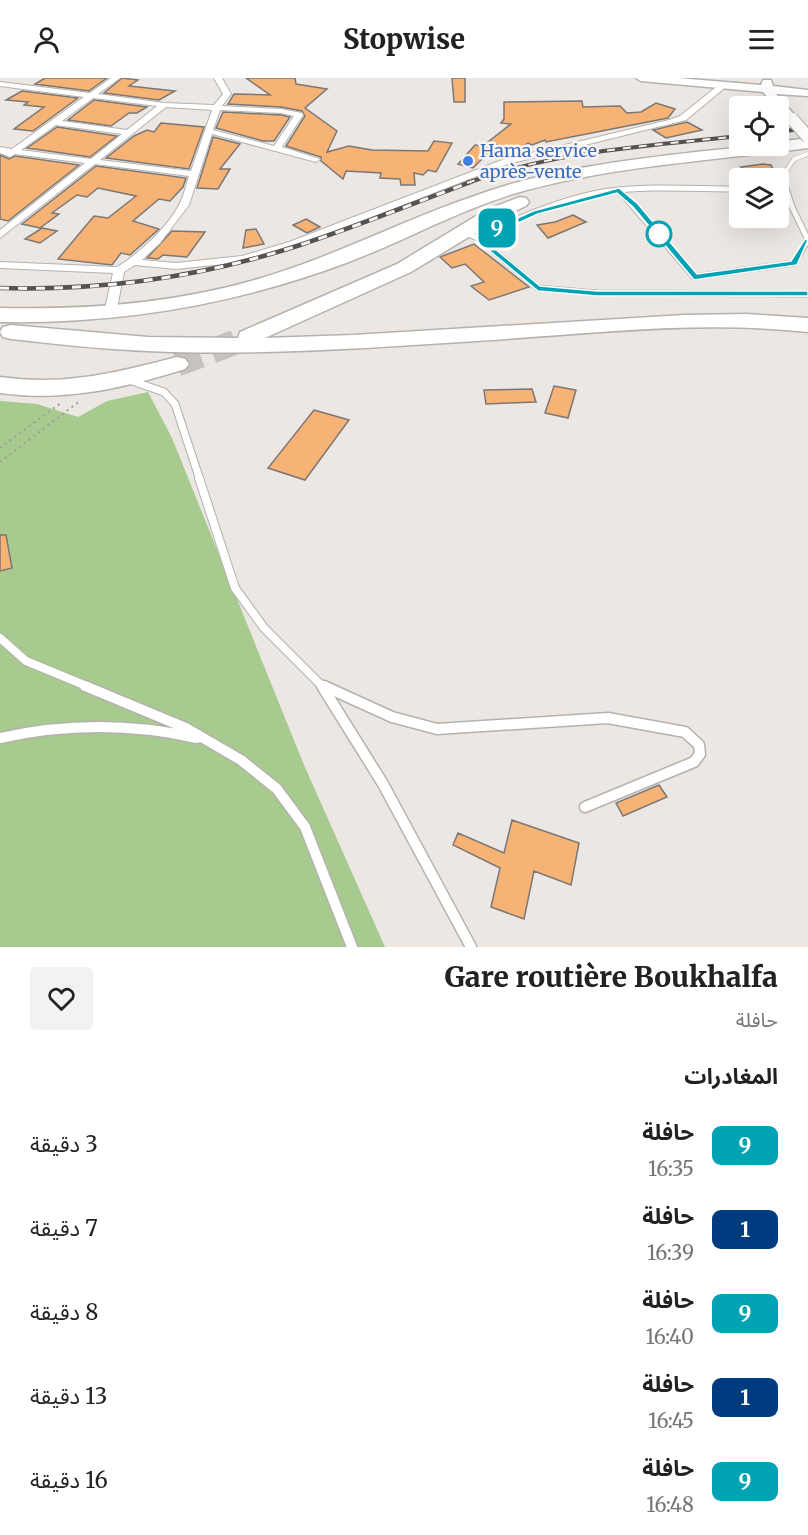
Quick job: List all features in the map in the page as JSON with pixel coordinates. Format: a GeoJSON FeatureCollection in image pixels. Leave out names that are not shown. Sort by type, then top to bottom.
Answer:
{"type":"FeatureCollection","features":[{"type":"Feature","properties":{"kind":"highway"},"geometry":{"type":"LineString","coordinates":[[0,315],[44,318],[110,314],[214,297],[254,287],[338,259],[477,201],[516,188],[588,172],[808,146]]}},
{"type":"Feature","properties":{"kind":"highway"},"geometry":{"type":"LineString","coordinates":[[248,337],[404,268],[445,244],[470,235],[524,200],[596,176],[808,146]]}},
{"type":"Feature","properties":{"kind":"highway"},"geometry":{"type":"LineString","coordinates":[[470,235],[464,222],[484,209],[528,191],[588,172]]}},
{"type":"Feature","properties":{"kind":"highway"},"geometry":{"type":"LineString","coordinates":[[182,355],[164,333],[167,323],[184,314],[326,271],[416,237],[429,237],[445,244]]}},
{"type":"Feature","properties":{"kind":"highway"},"geometry":{"type":"LineString","coordinates":[[6,385],[64,390],[91,387],[128,379],[182,355],[256,347],[722,321],[808,325]]}},
{"type":"Feature","properties":{"kind":"highway"},"geometry":{"type":"LineString","coordinates":[[0,330],[57,339],[137,345],[182,355]]}},
{"type":"Feature","properties":{"kind":"highway"},"geometry":{"type":"LineString","coordinates":[[0,341],[47,348],[231,357],[490,346],[686,333],[760,332],[808,337]]}},
{"type":"Feature","properties":{"kind":"street"},"geometry":{"type":"LineString","coordinates":[[0,161],[116,78]]}},
{"type":"Feature","properties":{"kind":"street"},"geometry":{"type":"LineString","coordinates":[[0,265],[22,268],[89,267],[118,270],[133,262],[156,241],[184,205],[217,107],[226,94],[218,78]]}},
{"type":"Feature","properties":{"kind":"street"},"geometry":{"type":"LineString","coordinates":[[641,78],[723,86],[767,84],[808,93]]}},
{"type":"Feature","properties":{"kind":"street"},"geometry":{"type":"LineString","coordinates":[[0,84],[164,105],[281,111],[299,115],[277,148]]}},
{"type":"Feature","properties":{"kind":"street"},"geometry":{"type":"LineString","coordinates":[[767,84],[808,137]]}},
{"type":"Feature","properties":{"kind":"street"},"geometry":{"type":"LineString","coordinates":[[133,262],[176,266],[212,264],[253,256],[304,240],[505,162],[672,122],[683,118],[723,86]]}},
{"type":"Feature","properties":{"kind":"street"},"geometry":{"type":"LineString","coordinates":[[0,235],[164,105]]}},
{"type":"Feature","properties":{"kind":"street"},"geometry":{"type":"LineString","coordinates":[[54,122],[130,133]]}},
{"type":"Feature","properties":{"kind":"street"},"geometry":{"type":"LineString","coordinates":[[209,131],[316,159]]}},
{"type":"Feature","properties":{"kind":"street"},"geometry":{"type":"LineString","coordinates":[[0,150],[194,174]]}},
{"type":"Feature","properties":{"kind":"street"},"geometry":{"type":"LineString","coordinates":[[110,314],[118,270]]}},
{"type":"Feature","properties":{"kind":"lane"},"geometry":{"type":"LineString","coordinates":[[788,168],[794,159],[808,154]]}},
{"type":"Feature","properties":{"kind":"lane"},"geometry":{"type":"LineString","coordinates":[[470,235],[540,211],[619,190],[729,189]]}},
{"type":"Feature","properties":{"kind":"lane"},"geometry":{"type":"LineString","coordinates":[[619,190],[694,277],[794,263],[808,240],[789,198]]}},
{"type":"Feature","properties":{"kind":"lane"},"geometry":{"type":"LineString","coordinates":[[470,235],[538,288],[597,293],[808,294]]}},
{"type":"Feature","properties":{"kind":"lane"},"geometry":{"type":"LineString","coordinates":[[128,379],[164,392],[175,404],[235,588],[247,608],[264,628],[321,684],[383,784],[471,947]]}},
{"type":"Feature","properties":{"kind":"lane"},"geometry":{"type":"LineString","coordinates":[[0,638],[26,662],[186,728],[241,760],[277,789],[305,827],[352,947]]}},
{"type":"Feature","properties":{"kind":"lane"},"geometry":{"type":"LineString","coordinates":[[321,684],[379,714],[436,729],[608,718],[636,721],[685,732],[699,742],[700,758],[694,762],[585,807]]}},
{"type":"Feature","properties":{"kind":"lane"},"geometry":{"type":"LineString","coordinates":[[0,738],[88,724],[137,727],[178,733],[208,741]]}},
{"type":"Feature","properties":{"kind":"path"},"geometry":{"type":"LineString","coordinates":[[0,448],[91,387]]}},
{"type":"Feature","properties":{"kind":"path"},"geometry":{"type":"LineString","coordinates":[[0,462],[91,387]]}},
{"type":"Feature","properties":{"kind":"green space"},"geometry":{"type":"Polygon","coordinates":[[[148,392],[172,438],[304,765],[385,947],[0,947],[0,401],[37,404],[78,417],[107,401],[148,392]]]}},
{"type":"Feature","properties":{"kind":"building"},"geometry":{"type":"Polygon","coordinates":[[[45,78],[107,78],[89,91],[35,84],[45,78]]]}},
{"type":"Feature","properties":{"kind":"building"},"geometry":{"type":"Polygon","coordinates":[[[122,78],[138,80],[129,86],[175,91],[159,100],[104,93],[122,78]]]}},
{"type":"Feature","properties":{"kind":"building"},"geometry":{"type":"Polygon","coordinates":[[[246,78],[295,78],[296,84],[327,89],[305,108],[337,131],[327,152],[349,146],[372,150],[428,151],[434,141],[452,143],[436,172],[428,170],[423,175],[414,173],[415,185],[401,185],[400,179],[380,178],[381,173],[346,171],[343,179],[321,161],[321,157],[286,146],[305,116],[302,111],[281,107],[228,104],[234,94],[270,95],[246,78]]]}},
{"type":"Feature","properties":{"kind":"building"},"geometry":{"type":"Polygon","coordinates":[[[452,78],[465,78],[465,102],[454,102],[452,78]]]}},
{"type":"Feature","properties":{"kind":"building"},"geometry":{"type":"Polygon","coordinates":[[[22,91],[78,98],[33,131],[14,129],[44,107],[24,105],[28,102],[6,100],[22,91]]]}},
{"type":"Feature","properties":{"kind":"building"},"geometry":{"type":"Polygon","coordinates":[[[94,100],[147,107],[137,113],[129,113],[111,126],[68,120],[94,100]]]}},
{"type":"Feature","properties":{"kind":"building"},"geometry":{"type":"Polygon","coordinates":[[[582,101],[583,107],[620,106],[627,113],[641,112],[656,103],[675,109],[668,118],[546,142],[545,140],[532,145],[528,143],[515,151],[488,142],[511,124],[501,123],[504,119],[504,102],[582,101]]]}},
{"type":"Feature","properties":{"kind":"building"},"geometry":{"type":"Polygon","coordinates":[[[223,112],[290,117],[274,141],[263,141],[216,128],[223,112]]]}},
{"type":"Feature","properties":{"kind":"building"},"geometry":{"type":"Polygon","coordinates":[[[687,122],[702,130],[666,138],[653,130],[687,122]]]}},
{"type":"Feature","properties":{"kind":"building"},"geometry":{"type":"Polygon","coordinates":[[[161,123],[204,127],[189,169],[106,158],[134,136],[147,130],[154,132],[161,123]]]}},
{"type":"Feature","properties":{"kind":"building"},"geometry":{"type":"Polygon","coordinates":[[[57,127],[117,136],[90,157],[27,148],[57,127]]]}},
{"type":"Feature","properties":{"kind":"building"},"geometry":{"type":"Polygon","coordinates":[[[213,137],[240,144],[220,169],[230,169],[218,189],[197,188],[213,137]]]}},
{"type":"Feature","properties":{"kind":"building"},"geometry":{"type":"Polygon","coordinates":[[[475,145],[493,148],[473,168],[458,164],[475,145]]]}},
{"type":"Feature","properties":{"kind":"building"},"geometry":{"type":"Polygon","coordinates":[[[0,155],[9,159],[15,156],[79,165],[8,221],[0,219],[0,155]]]}},
{"type":"Feature","properties":{"kind":"building"},"geometry":{"type":"Polygon","coordinates":[[[763,164],[771,165],[773,168],[742,168],[763,164]]]}},
{"type":"Feature","properties":{"kind":"building"},"geometry":{"type":"Polygon","coordinates":[[[96,166],[186,178],[183,187],[170,201],[159,199],[133,221],[159,229],[130,255],[121,253],[112,265],[58,259],[94,216],[108,218],[136,196],[98,188],[87,197],[77,195],[52,213],[59,214],[40,228],[22,224],[96,166]]]}},
{"type":"Feature","properties":{"kind":"building"},"geometry":{"type":"Polygon","coordinates":[[[573,215],[586,222],[548,238],[537,225],[555,222],[573,215]]]}},
{"type":"Feature","properties":{"kind":"building"},"geometry":{"type":"Polygon","coordinates":[[[306,219],[320,227],[307,233],[293,225],[306,219]]]}},
{"type":"Feature","properties":{"kind":"building"},"geometry":{"type":"Polygon","coordinates":[[[42,228],[57,231],[40,243],[25,239],[42,228]]]}},
{"type":"Feature","properties":{"kind":"building"},"geometry":{"type":"Polygon","coordinates":[[[256,229],[264,244],[243,248],[246,230],[256,229]]]}},
{"type":"Feature","properties":{"kind":"building"},"geometry":{"type":"Polygon","coordinates":[[[172,231],[205,232],[187,257],[163,255],[158,259],[147,258],[172,231]]]}},
{"type":"Feature","properties":{"kind":"building"},"geometry":{"type":"Polygon","coordinates":[[[474,244],[529,287],[489,300],[471,286],[484,282],[465,264],[452,268],[440,257],[474,244]]]}},
{"type":"Feature","properties":{"kind":"building"},"geometry":{"type":"Polygon","coordinates":[[[554,386],[576,390],[568,418],[545,413],[554,386]]]}},
{"type":"Feature","properties":{"kind":"building"},"geometry":{"type":"Polygon","coordinates":[[[532,389],[536,402],[486,404],[484,390],[532,389]]]}},
{"type":"Feature","properties":{"kind":"building"},"geometry":{"type":"Polygon","coordinates":[[[314,410],[349,420],[305,480],[268,468],[314,410]]]}},
{"type":"Feature","properties":{"kind":"building"},"geometry":{"type":"Polygon","coordinates":[[[0,535],[6,535],[12,568],[0,571],[0,535]]]}},
{"type":"Feature","properties":{"kind":"building"},"geometry":{"type":"Polygon","coordinates":[[[659,785],[667,797],[623,816],[616,803],[659,785]]]}},
{"type":"Feature","properties":{"kind":"building"},"geometry":{"type":"Polygon","coordinates":[[[512,820],[579,843],[571,885],[534,871],[524,919],[491,907],[500,868],[453,845],[458,833],[504,853],[512,820]]]}},
{"type":"Feature","properties":{"kind":"tunnel"},"geometry":{"type":"LineString","coordinates":[[177,364],[244,339]]}},
{"type":"Feature","properties":{"kind":"railway"},"geometry":{"type":"LineString","coordinates":[[789,131],[808,128]]}},
{"type":"Feature","properties":{"kind":"railway"},"geometry":{"type":"LineString","coordinates":[[467,183],[500,172],[602,151],[729,137]]}},
{"type":"Feature","properties":{"kind":"railway"},"geometry":{"type":"LineString","coordinates":[[0,288],[114,284],[152,280],[226,266],[322,238],[471,182]]}},
{"type":"Feature","properties":{"kind":"bus line","name":"9"},"geometry":{"type":"LineString","coordinates":[[808,240],[794,263],[750,271],[694,277],[619,190],[572,201],[522,217],[478,238],[538,288],[597,293],[808,294]]}},
{"type":"Feature","properties":{"kind":"place","name":"Hama service après-vente"},"geometry":{"type":"Point","coordinates":[468,161]}}]}
